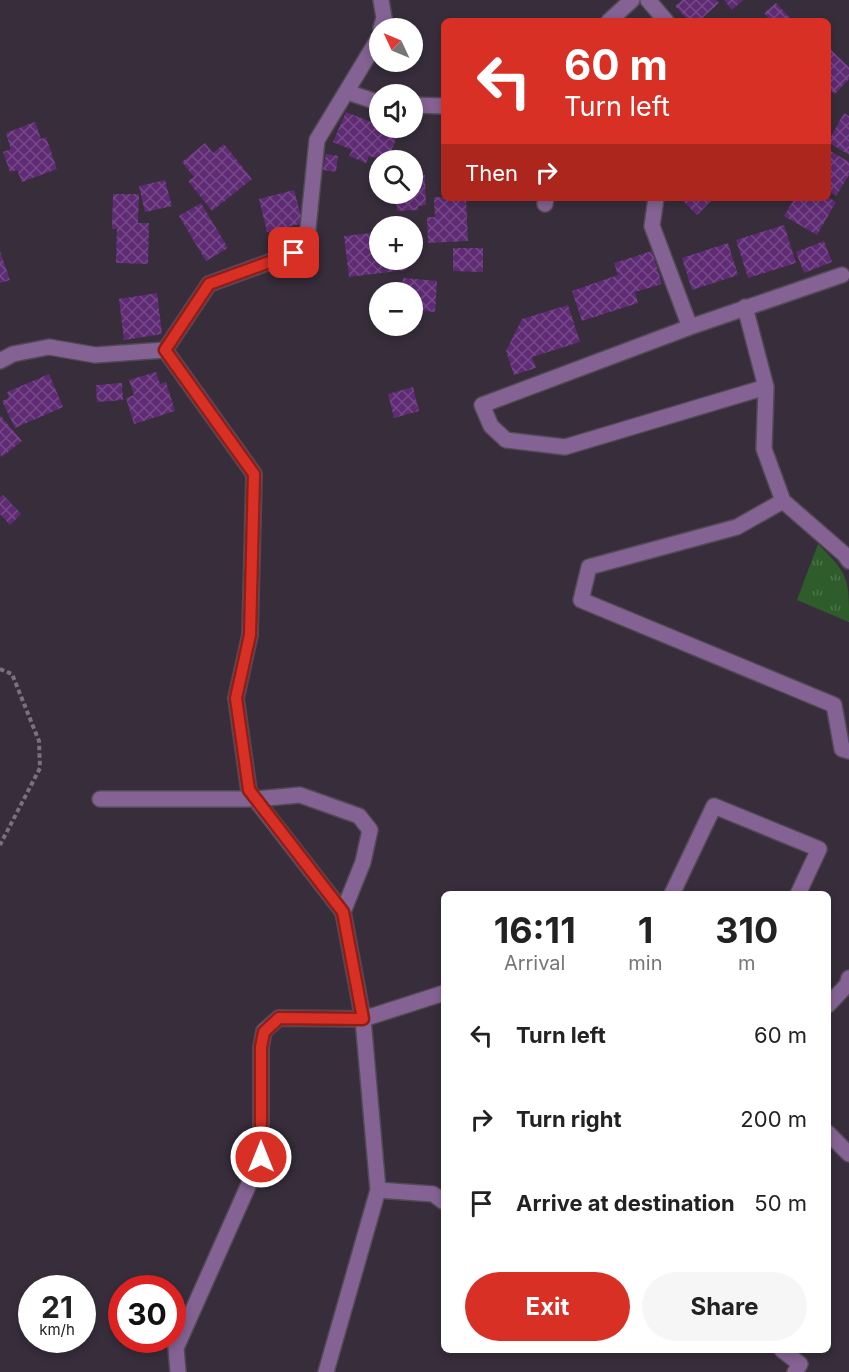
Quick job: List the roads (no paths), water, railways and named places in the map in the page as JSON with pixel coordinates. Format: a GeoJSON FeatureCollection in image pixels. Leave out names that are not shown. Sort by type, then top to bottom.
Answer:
{"type":"FeatureCollection","features":[{"type":"Feature","properties":{"kind":"street"},"geometry":{"type":"LineString","coordinates":[[381,0],[384,18]]}},
{"type":"Feature","properties":{"kind":"street"},"geometry":{"type":"LineString","coordinates":[[612,18],[632,0]]}},
{"type":"Feature","properties":{"kind":"street"},"geometry":{"type":"LineString","coordinates":[[648,0],[663,18]]}},
{"type":"Feature","properties":{"kind":"street"},"geometry":{"type":"LineString","coordinates":[[165,350],[209,284],[294,253],[307,238],[316,140],[369,54]]}},
{"type":"Feature","properties":{"kind":"street"},"geometry":{"type":"LineString","coordinates":[[346,92],[369,99]]}},
{"type":"Feature","properties":{"kind":"street"},"geometry":{"type":"LineString","coordinates":[[423,105],[441,106]]}},
{"type":"Feature","properties":{"kind":"street"},"geometry":{"type":"LineString","coordinates":[[656,201],[652,226],[690,327]]}},
{"type":"Feature","properties":{"kind":"street"},"geometry":{"type":"LineString","coordinates":[[766,387],[565,447],[506,440],[490,426],[482,405],[745,307],[847,273]]}},
{"type":"Feature","properties":{"kind":"street"},"geometry":{"type":"LineString","coordinates":[[745,307],[766,387],[764,449],[783,501],[844,554],[849,561]]}},
{"type":"Feature","properties":{"kind":"street"},"geometry":{"type":"LineString","coordinates":[[0,361],[13,354],[49,347],[95,355],[165,350]]}},
{"type":"Feature","properties":{"kind":"street"},"geometry":{"type":"LineString","coordinates":[[165,350],[254,474],[250,635],[236,698],[249,790],[343,912],[363,1019],[378,1190],[326,1372]]}},
{"type":"Feature","properties":{"kind":"street"},"geometry":{"type":"LineString","coordinates":[[783,501],[737,526],[589,567],[582,600],[834,705],[842,749],[849,751]]}},
{"type":"Feature","properties":{"kind":"street"},"geometry":{"type":"LineString","coordinates":[[100,799],[256,799],[300,795],[359,816],[370,830],[363,862],[343,912]]}},
{"type":"Feature","properties":{"kind":"street"},"geometry":{"type":"LineString","coordinates":[[673,891],[714,806],[819,849],[799,891]]}},
{"type":"Feature","properties":{"kind":"street"},"geometry":{"type":"LineString","coordinates":[[831,1002],[847,985],[849,978]]}},
{"type":"Feature","properties":{"kind":"street"},"geometry":{"type":"LineString","coordinates":[[178,1372],[176,1348],[261,1157],[261,1047],[264,1032],[279,1018],[363,1019],[441,994]]}},
{"type":"Feature","properties":{"kind":"street"},"geometry":{"type":"LineString","coordinates":[[831,1136],[849,1154]]}},
{"type":"Feature","properties":{"kind":"street"},"geometry":{"type":"LineString","coordinates":[[378,1190],[433,1194],[441,1200]]}},
{"type":"Feature","properties":{"kind":"street"},"geometry":{"type":"LineString","coordinates":[[786,1353],[800,1364],[795,1372]]}}]}
